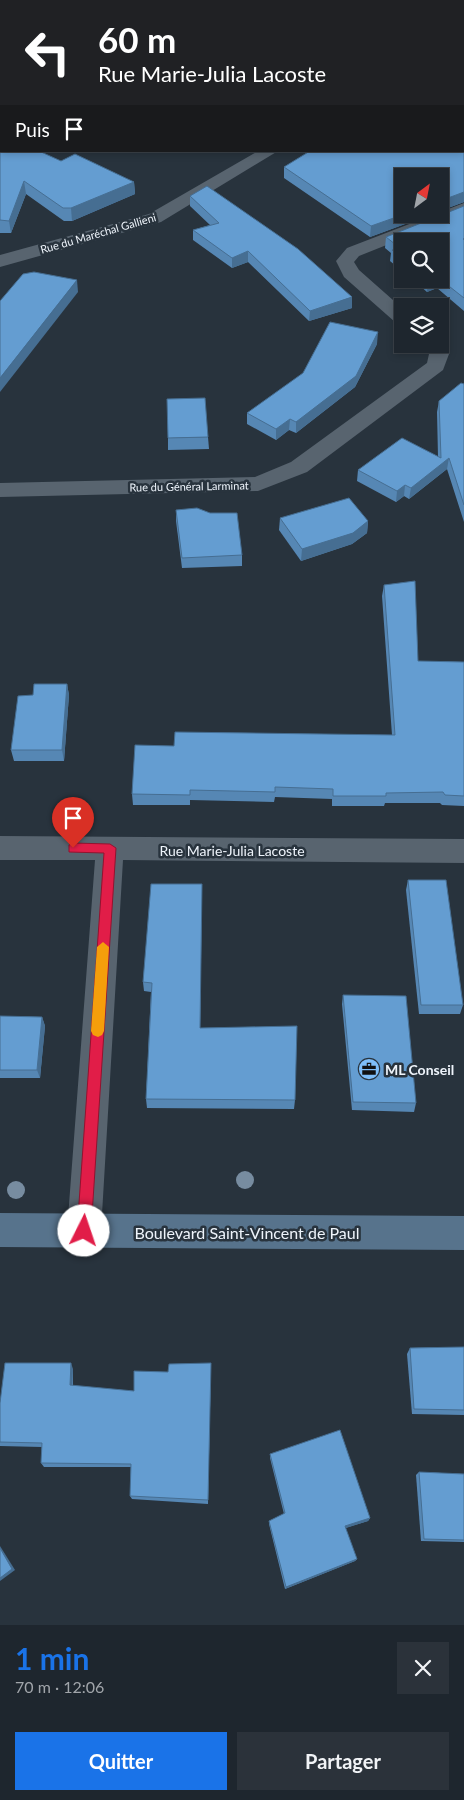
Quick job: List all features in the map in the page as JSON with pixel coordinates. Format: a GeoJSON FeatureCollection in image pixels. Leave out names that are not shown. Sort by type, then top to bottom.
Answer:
{"type":"FeatureCollection","features":[{"type":"Feature","properties":{"kind":"main road","name":"Boulevard Saint-Vincent de Paul"},"geometry":{"type":"LineString","coordinates":[[0,1230],[464,1233]]}},
{"type":"Feature","properties":{"kind":"street","name":"Rue du Maréchal Gallieni"},"geometry":{"type":"LineString","coordinates":[[0,261],[155,218],[268,152]]}},
{"type":"Feature","properties":{"kind":"street"},"geometry":{"type":"LineString","coordinates":[[394,311],[351,273],[345,261],[353,252],[464,208]]}},
{"type":"Feature","properties":{"kind":"street","name":"Rue du Général Larminat"},"geometry":{"type":"LineString","coordinates":[[0,490],[258,484],[299,467],[436,366],[438,353]]}},
{"type":"Feature","properties":{"kind":"street","name":"Rue Marie-Julia Lacoste"},"geometry":{"type":"LineString","coordinates":[[0,848],[464,852]]}},
{"type":"Feature","properties":{"kind":"street"},"geometry":{"type":"LineString","coordinates":[[84,1231],[110,848]]}},
{"type":"Feature","properties":{"kind":"building"},"geometry":{"type":"Polygon","coordinates":[[[0,152],[41,152],[61,161],[75,154],[134,182],[71,208],[63,208],[24,181],[9,221],[0,220],[0,152]]]}},
{"type":"Feature","properties":{"kind":"building"},"geometry":{"type":"Polygon","coordinates":[[[308,152],[464,152],[464,192],[449,198],[449,168],[394,168],[394,218],[371,226],[284,167],[308,152]]]}},
{"type":"Feature","properties":{"kind":"building"},"geometry":{"type":"Polygon","coordinates":[[[207,186],[298,249],[352,297],[310,311],[248,251],[232,258],[193,230],[219,223],[190,196],[207,186]]]}},
{"type":"Feature","properties":{"kind":"building"},"geometry":{"type":"Polygon","coordinates":[[[464,206],[464,298],[449,286],[449,233],[396,233],[421,223],[449,223],[449,212],[464,206]]]}},
{"type":"Feature","properties":{"kind":"building"},"geometry":{"type":"Polygon","coordinates":[[[394,234],[394,243],[386,237],[394,234]]]}},
{"type":"Feature","properties":{"kind":"building"},"geometry":{"type":"Polygon","coordinates":[[[34,272],[77,280],[0,378],[0,301],[23,274],[34,272]]]}},
{"type":"Feature","properties":{"kind":"building"},"geometry":{"type":"Polygon","coordinates":[[[330,322],[378,332],[356,376],[296,422],[290,419],[276,429],[247,413],[303,373],[330,322]]]}},
{"type":"Feature","properties":{"kind":"building"},"geometry":{"type":"Polygon","coordinates":[[[461,383],[464,384],[464,505],[449,458],[411,488],[405,485],[397,491],[358,470],[402,438],[441,458],[439,401],[461,383]]]}},
{"type":"Feature","properties":{"kind":"building"},"geometry":{"type":"Polygon","coordinates":[[[205,398],[208,437],[168,438],[167,399],[205,398]]]}},
{"type":"Feature","properties":{"kind":"building"},"geometry":{"type":"Polygon","coordinates":[[[349,498],[368,521],[353,533],[302,549],[280,518],[349,498]]]}},
{"type":"Feature","properties":{"kind":"building"},"geometry":{"type":"Polygon","coordinates":[[[197,508],[210,513],[237,513],[242,555],[182,558],[176,510],[197,508]]]}},
{"type":"Feature","properties":{"kind":"building"},"geometry":{"type":"Polygon","coordinates":[[[415,581],[418,661],[464,662],[464,796],[445,795],[443,792],[386,793],[386,796],[333,796],[333,789],[275,787],[275,792],[190,790],[190,795],[132,794],[135,745],[174,746],[175,732],[395,735],[384,585],[415,581]]]}},
{"type":"Feature","properties":{"kind":"building"},"geometry":{"type":"Polygon","coordinates":[[[34,684],[67,684],[62,750],[11,750],[18,696],[33,695],[34,684]]]}},
{"type":"Feature","properties":{"kind":"building"},"geometry":{"type":"Polygon","coordinates":[[[408,880],[446,880],[463,1005],[421,1005],[408,880]]]}},
{"type":"Feature","properties":{"kind":"building"},"geometry":{"type":"Polygon","coordinates":[[[151,884],[202,884],[200,1028],[297,1026],[295,1100],[146,1099],[152,983],[143,982],[151,884]]]}},
{"type":"Feature","properties":{"kind":"building","name":"ML Conseil"},"geometry":{"type":"Polygon","coordinates":[[[343,995],[406,996],[416,1103],[353,1102],[343,995]]]}},
{"type":"Feature","properties":{"kind":"building"},"geometry":{"type":"Polygon","coordinates":[[[0,1016],[42,1017],[37,1070],[0,1070],[0,1016]]]}},
{"type":"Feature","properties":{"kind":"building"},"geometry":{"type":"Polygon","coordinates":[[[464,1347],[464,1410],[414,1409],[410,1348],[464,1347]]]}},
{"type":"Feature","properties":{"kind":"building"},"geometry":{"type":"Polygon","coordinates":[[[5,1363],[71,1363],[70,1385],[134,1391],[134,1371],[168,1372],[169,1364],[211,1363],[208,1500],[130,1496],[131,1464],[41,1463],[42,1443],[0,1442],[0,1403],[5,1363]]]}},
{"type":"Feature","properties":{"kind":"building"},"geometry":{"type":"Polygon","coordinates":[[[340,1430],[370,1518],[345,1526],[357,1559],[286,1587],[269,1521],[285,1513],[270,1454],[340,1430]]]}},
{"type":"Feature","properties":{"kind":"building"},"geometry":{"type":"Polygon","coordinates":[[[419,1472],[464,1474],[464,1540],[424,1539],[419,1472]]]}},
{"type":"Feature","properties":{"kind":"building"},"geometry":{"type":"Polygon","coordinates":[[[0,1548],[12,1569],[0,1578],[0,1548]]]}},
{"type":"Feature","properties":{"kind":"slow traffic"},"geometry":{"type":"LineString","coordinates":[[98,1031],[103,947]]}},
{"type":"Feature","properties":{"kind":"place","name":"ML Conseil"},"geometry":{"type":"Point","coordinates":[369,1069]}},
{"type":"Feature","properties":{"kind":"route"},"geometry":{"type":"LineString","coordinates":[[73,848],[110,848],[84,1231]]}}]}
